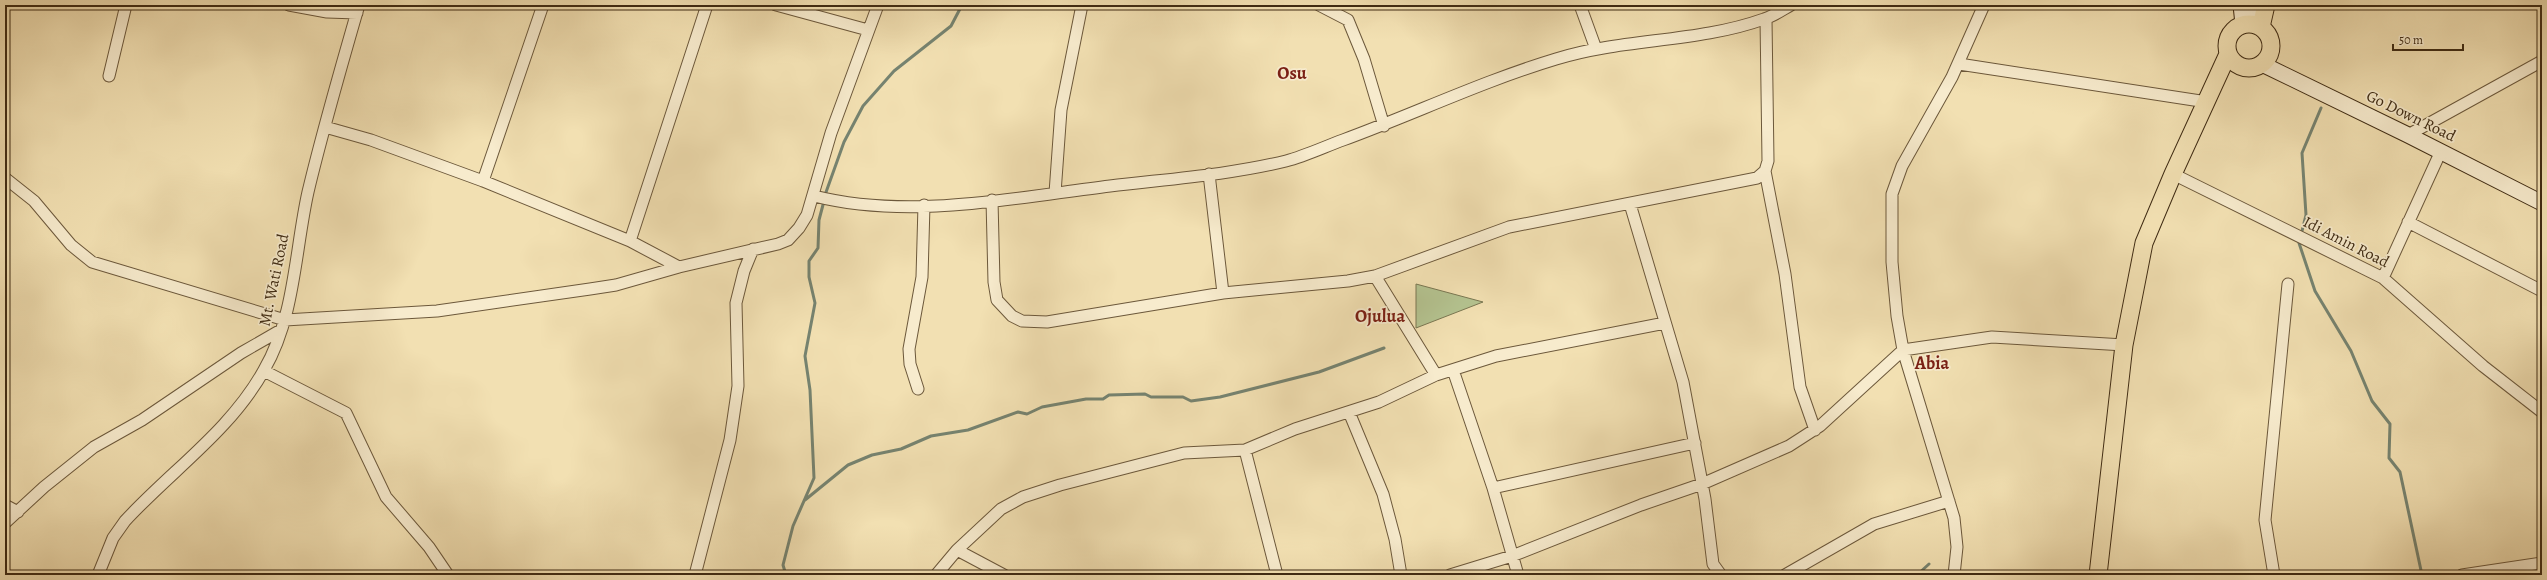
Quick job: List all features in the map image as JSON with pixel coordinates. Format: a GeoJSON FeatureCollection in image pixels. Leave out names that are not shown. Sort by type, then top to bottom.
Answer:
{"type":"FeatureCollection","features":[{"type":"Feature","properties":{"kind":"main road"},"geometry":{"type":"LineString","coordinates":[[2241,5],[2252,25],[2267,32],[2271,45],[2268,57],[2262,64],[2253,68],[2243,67],[2234,62],[2228,54],[2227,45],[2229,36],[2234,29],[2252,25],[2266,5]]}},
{"type":"Feature","properties":{"kind":"main road"},"geometry":{"type":"LineString","coordinates":[[2252,5],[2252,25]]}},
{"type":"Feature","properties":{"kind":"main road"},"geometry":{"type":"LineString","coordinates":[[2098,575],[2124,345],[2144,243],[2173,174],[2228,54]]}},
{"type":"Feature","properties":{"kind":"main road","name":"Go Down Road"},"geometry":{"type":"LineString","coordinates":[[2262,64],[2441,151],[2542,203]]}},
{"type":"Feature","properties":{"kind":"main road"},"geometry":{"type":"LineString","coordinates":[[2210,94],[2243,67]]}},
{"type":"Feature","properties":{"kind":"street"},"geometry":{"type":"LineString","coordinates":[[109,76],[126,5]]}},
{"type":"Feature","properties":{"kind":"street"},"geometry":{"type":"LineString","coordinates":[[289,5],[327,12],[358,9]]}},
{"type":"Feature","properties":{"kind":"street"},"geometry":{"type":"LineString","coordinates":[[483,181],[543,5]]}},
{"type":"Feature","properties":{"kind":"street"},"geometry":{"type":"LineString","coordinates":[[630,240],[707,5]]}},
{"type":"Feature","properties":{"kind":"street"},"geometry":{"type":"LineString","coordinates":[[776,5],[868,30]]}},
{"type":"Feature","properties":{"kind":"street"},"geometry":{"type":"LineString","coordinates":[[5,178],[34,201],[71,245],[92,262],[283,325],[437,311],[616,285],[679,266],[788,240],[799,228],[807,215],[814,196],[831,133],[878,5]]}},
{"type":"Feature","properties":{"kind":"street"},"geometry":{"type":"LineString","coordinates":[[1055,193],[1061,110],[1082,5]]}},
{"type":"Feature","properties":{"kind":"street"},"geometry":{"type":"LineString","coordinates":[[1319,5],[1348,20],[1364,59],[1384,126]]}},
{"type":"Feature","properties":{"kind":"street"},"geometry":{"type":"LineString","coordinates":[[1580,5],[1596,49]]}},
{"type":"Feature","properties":{"kind":"street"},"geometry":{"type":"LineString","coordinates":[[814,196],[844,203],[876,207],[992,200],[1209,174],[1286,160],[1384,126],[1483,84],[1557,58],[1596,49],[1725,30],[1766,19],[1791,5]]}},
{"type":"Feature","properties":{"kind":"street"},"geometry":{"type":"LineString","coordinates":[[1954,575],[1957,547],[1954,518],[1903,350],[1897,316],[1892,262],[1892,194],[1902,166],[1958,64],[1984,5]]}},
{"type":"Feature","properties":{"kind":"street","name":"Mt. Wati Road"},"geometry":{"type":"LineString","coordinates":[[98,575],[113,538],[125,521],[214,437],[264,371],[283,325],[308,193],[358,9]]}},
{"type":"Feature","properties":{"kind":"street"},"geometry":{"type":"LineString","coordinates":[[1766,19],[1768,161],[1765,171],[1785,274],[1800,387],[1815,430]]}},
{"type":"Feature","properties":{"kind":"street"},"geometry":{"type":"LineString","coordinates":[[2408,135],[2542,60]]}},
{"type":"Feature","properties":{"kind":"street"},"geometry":{"type":"LineString","coordinates":[[1958,64],[2210,94]]}},
{"type":"Feature","properties":{"kind":"street"},"geometry":{"type":"LineString","coordinates":[[325,127],[371,140],[483,181],[630,240],[679,266]]}},
{"type":"Feature","properties":{"kind":"street"},"geometry":{"type":"LineString","coordinates":[[2383,278],[2441,151]]}},
{"type":"Feature","properties":{"kind":"street"},"geometry":{"type":"LineString","coordinates":[[992,200],[995,293],[1004,308],[1022,321],[1047,322],[1223,292],[1348,281],[1375,276],[1497,230],[1751,180],[1757,178],[1765,171]]}},
{"type":"Feature","properties":{"kind":"street"},"geometry":{"type":"LineString","coordinates":[[1209,174],[1223,292]]}},
{"type":"Feature","properties":{"kind":"street","name":"Idi Amin Road"},"geometry":{"type":"LineString","coordinates":[[2173,174],[2383,278],[2483,366],[2542,412]]}},
{"type":"Feature","properties":{"kind":"street"},"geometry":{"type":"LineString","coordinates":[[1630,204],[1683,382],[1708,518],[1713,564],[1721,575]]}},
{"type":"Feature","properties":{"kind":"street"},"geometry":{"type":"LineString","coordinates":[[918,389],[910,364],[909,349],[922,277],[924,205]]}},
{"type":"Feature","properties":{"kind":"street"},"geometry":{"type":"LineString","coordinates":[[2408,222],[2542,291]]}},
{"type":"Feature","properties":{"kind":"street"},"geometry":{"type":"LineString","coordinates":[[695,575],[730,440],[738,386],[735,312],[744,271],[753,249]]}},
{"type":"Feature","properties":{"kind":"street"},"geometry":{"type":"LineString","coordinates":[[1375,276],[1436,375]]}},
{"type":"Feature","properties":{"kind":"street"},"geometry":{"type":"LineString","coordinates":[[2274,575],[2265,520],[2288,284]]}},
{"type":"Feature","properties":{"kind":"street"},"geometry":{"type":"LineString","coordinates":[[936,575],[957,550],[1001,509],[1023,497],[1060,485],[1184,453],[1245,450],[1295,428],[1379,402],[1436,375],[1496,356],[1665,323]]}},
{"type":"Feature","properties":{"kind":"street"},"geometry":{"type":"LineString","coordinates":[[5,524],[44,487],[94,447],[142,420],[283,325]]}},
{"type":"Feature","properties":{"kind":"street"},"geometry":{"type":"LineString","coordinates":[[1450,575],[1512,556],[1640,505],[1702,484],[1789,446],[1815,430],[1903,350],[1992,337],[2124,345]]}},
{"type":"Feature","properties":{"kind":"street"},"geometry":{"type":"LineString","coordinates":[[1453,370],[1493,488],[1518,575]]}},
{"type":"Feature","properties":{"kind":"street"},"geometry":{"type":"LineString","coordinates":[[264,371],[346,413],[386,497],[429,547],[448,575]]}},
{"type":"Feature","properties":{"kind":"street"},"geometry":{"type":"LineString","coordinates":[[1349,412],[1384,494],[1401,575]]}},
{"type":"Feature","properties":{"kind":"street"},"geometry":{"type":"LineString","coordinates":[[1493,488],[1695,443]]}},
{"type":"Feature","properties":{"kind":"street"},"geometry":{"type":"LineString","coordinates":[[1245,450],[1277,575]]}},
{"type":"Feature","properties":{"kind":"street"},"geometry":{"type":"LineString","coordinates":[[1785,575],[1874,524],[1949,501]]}},
{"type":"Feature","properties":{"kind":"street"},"geometry":{"type":"LineString","coordinates":[[5,505],[18,512]]}},
{"type":"Feature","properties":{"kind":"street"},"geometry":{"type":"LineString","coordinates":[[957,550],[1004,575]]}},
{"type":"Feature","properties":{"kind":"street"},"geometry":{"type":"LineString","coordinates":[[2462,575],[2542,563]]}},
{"type":"Feature","properties":{"kind":"green space"},"geometry":{"type":"Polygon","coordinates":[[[1416,284],[1483,302],[1416,328],[1416,284]]]}},
{"type":"Feature","properties":{"kind":"waterway"},"geometry":{"type":"LineString","coordinates":[[825,195],[844,142],[863,106],[894,71],[951,26],[962,5]]}},
{"type":"Feature","properties":{"kind":"waterway"},"geometry":{"type":"LineString","coordinates":[[2321,108],[2302,153],[2306,215],[2299,243],[2315,291],[2351,351],[2372,401],[2390,424],[2389,458],[2400,472],[2422,575]]}},
{"type":"Feature","properties":{"kind":"waterway"},"geometry":{"type":"LineString","coordinates":[[786,575],[783,565],[793,526],[814,478],[810,390],[805,356],[815,303],[809,277],[809,261],[818,248],[819,220],[824,201]]}},
{"type":"Feature","properties":{"kind":"waterway"},"geometry":{"type":"LineString","coordinates":[[805,500],[848,465],[872,455],[901,449],[931,436],[968,430],[1018,412],[1027,414],[1042,407],[1086,399],[1103,399],[1109,395],[1145,394],[1151,397],[1183,397],[1191,401],[1220,397],[1319,372],[1384,348]]}},
{"type":"Feature","properties":{"kind":"waterway"},"geometry":{"type":"LineString","coordinates":[[1917,575],[1929,564]]}},
{"type":"Feature","properties":{"kind":"district","name":"Osu"},"geometry":{"type":"Point","coordinates":[1292,73]}},
{"type":"Feature","properties":{"kind":"district","name":"Ojulua"},"geometry":{"type":"Point","coordinates":[1380,316]}},
{"type":"Feature","properties":{"kind":"district","name":"Abia"},"geometry":{"type":"Point","coordinates":[1932,363]}}]}
